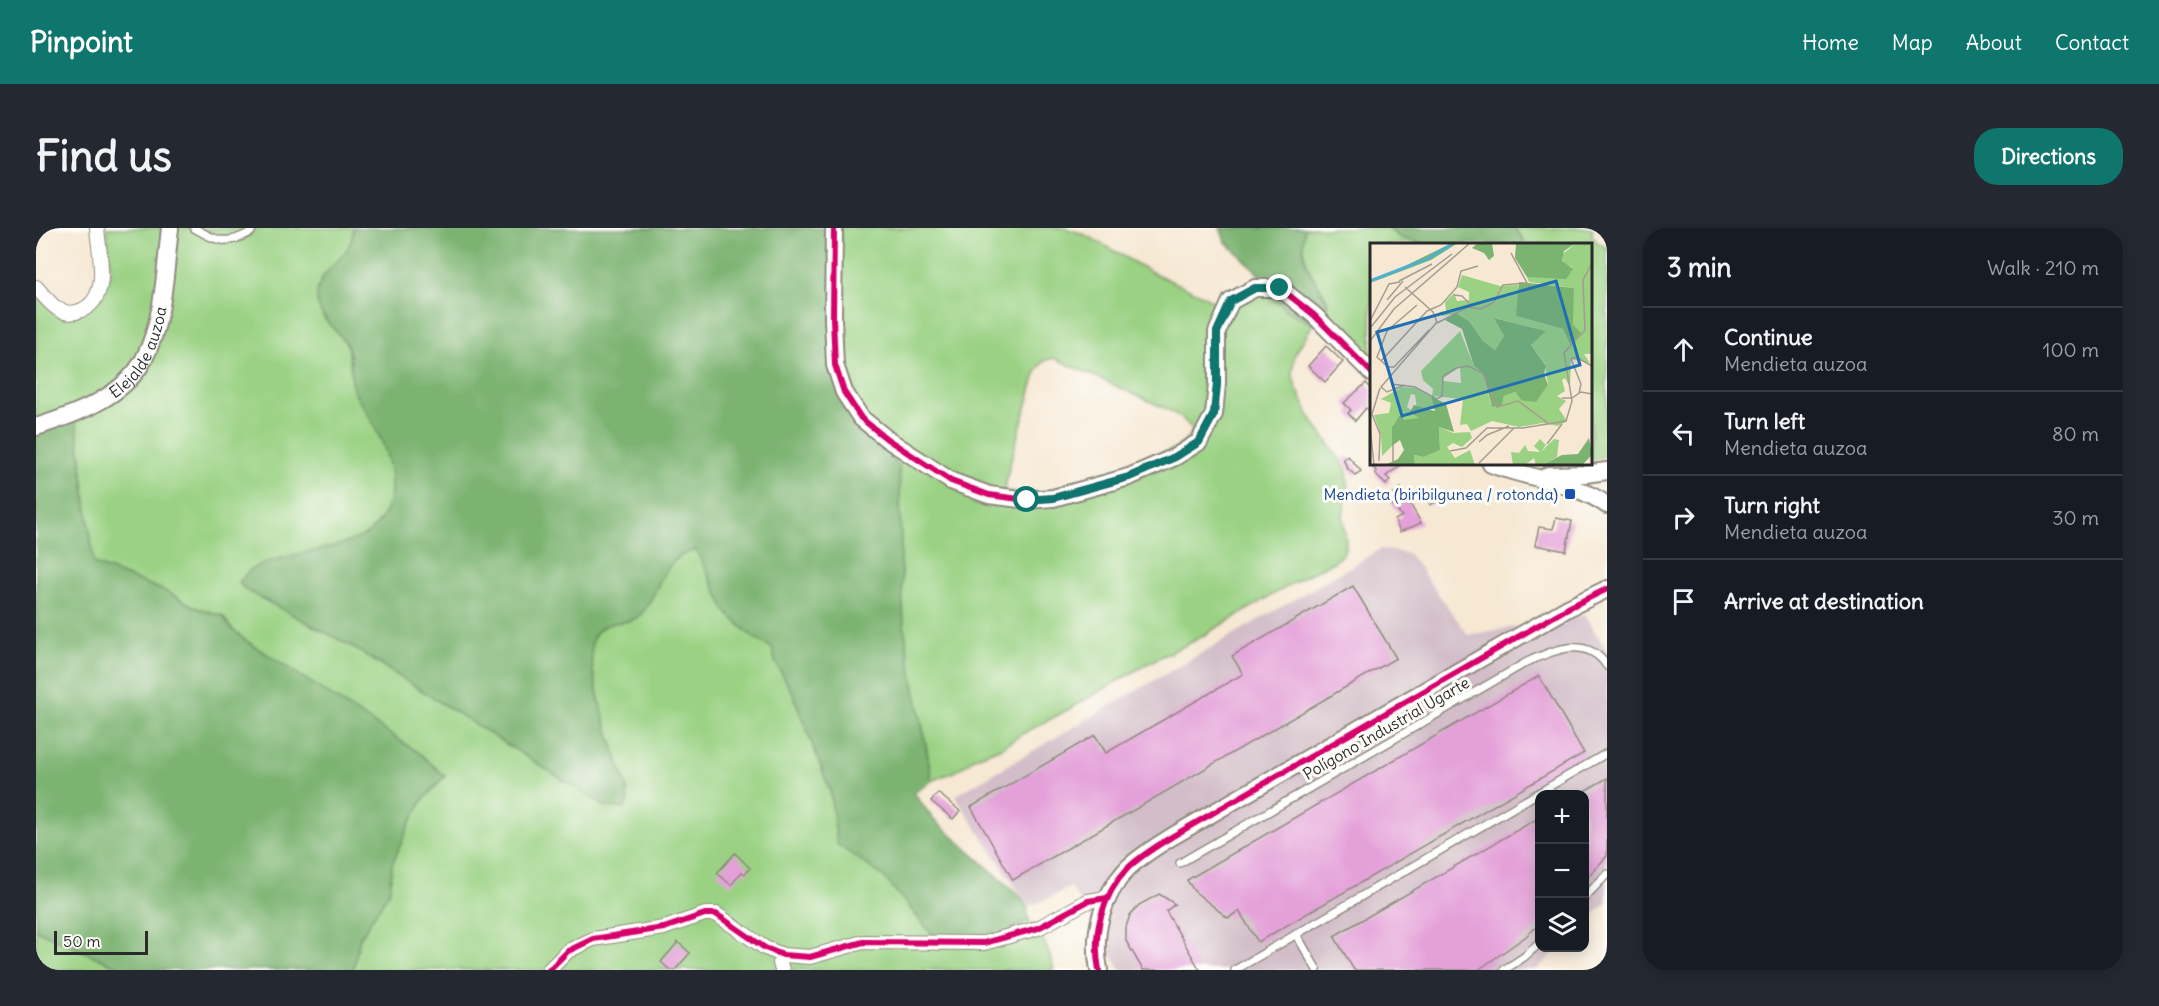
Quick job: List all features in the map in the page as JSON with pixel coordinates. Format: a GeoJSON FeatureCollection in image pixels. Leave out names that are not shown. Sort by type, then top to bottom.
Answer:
{"type":"FeatureCollection","features":[{"type":"Feature","properties":{"kind":"street"},"geometry":{"type":"LineString","coordinates":[[36,287],[54,307],[64,313],[75,313],[87,308],[97,298],[101,279],[97,228]]}},
{"type":"Feature","properties":{"kind":"street","name":"Elejalde auzoa"},"geometry":{"type":"LineString","coordinates":[[36,427],[88,407],[116,390],[143,361],[158,322],[170,228]]}},
{"type":"Feature","properties":{"kind":"street"},"geometry":{"type":"LineString","coordinates":[[834,228],[835,365],[844,392],[861,418],[886,440],[951,481],[989,495],[1027,500],[1053,498],[1129,477],[1175,457],[1199,442],[1214,414],[1217,384],[1217,332],[1231,301],[1255,288],[1280,288],[1314,315],[1370,372]]}},
{"type":"Feature","properties":{"kind":"street"},"geometry":{"type":"LineString","coordinates":[[1498,466],[1559,475],[1607,471]]}},
{"type":"Feature","properties":{"kind":"street"},"geometry":{"type":"LineString","coordinates":[[1498,466],[1580,490],[1607,505]]}},
{"type":"Feature","properties":{"kind":"street"},"geometry":{"type":"LineString","coordinates":[[1568,608],[1607,576]]}},
{"type":"Feature","properties":{"kind":"street"},"geometry":{"type":"LineString","coordinates":[[1099,970],[1096,949],[1097,931],[1107,898],[1127,870],[1140,858],[1173,836],[1568,608],[1607,589]]}},
{"type":"Feature","properties":{"kind":"street"},"geometry":{"type":"LineString","coordinates":[[549,970],[568,951],[593,939],[664,928],[705,914],[716,914],[765,948],[783,956],[810,957],[863,942],[984,943],[1038,928],[1088,901],[1107,898]]}},
{"type":"Feature","properties":{"kind":"street"},"geometry":{"type":"LineString","coordinates":[[782,970],[780,963],[783,956]]}},
{"type":"Feature","properties":{"kind":"lane"},"geometry":{"type":"LineString","coordinates":[[194,228],[210,237],[231,242],[251,232],[252,228]]}},
{"type":"Feature","properties":{"kind":"lane","name":"Polígono Industrial Ugarte"},"geometry":{"type":"LineString","coordinates":[[1180,863],[1527,662],[1555,650],[1576,648],[1592,650],[1607,666]]}},
{"type":"Feature","properties":{"kind":"lane"},"geometry":{"type":"LineString","coordinates":[[1234,970],[1607,753]]}},
{"type":"Feature","properties":{"kind":"lane"},"geometry":{"type":"LineString","coordinates":[[1589,893],[1607,874]]}},
{"type":"Feature","properties":{"kind":"lane"},"geometry":{"type":"LineString","coordinates":[[1296,934],[1317,970]]}},
{"type":"Feature","properties":{"kind":"lane"},"geometry":{"type":"LineString","coordinates":[[1504,970],[1535,947]]}},
{"type":"Feature","properties":{"kind":"shaded area"},"geometry":{"type":"Polygon","coordinates":[[[1381,549],[1409,554],[1468,635],[1584,615],[1607,650],[1607,902],[1589,920],[1589,790],[1535,790],[1535,952],[1556,952],[1536,970],[1121,970],[1071,887],[1029,907],[955,796],[1381,549]]]}},
{"type":"Feature","properties":{"kind":"green space"},"geometry":{"type":"Polygon","coordinates":[[[106,228],[353,228],[353,236],[348,249],[323,276],[323,317],[348,345],[353,390],[373,422],[387,453],[393,481],[389,504],[378,525],[364,537],[334,547],[244,589],[351,646],[395,673],[627,788],[601,708],[592,663],[592,645],[596,633],[601,628],[631,620],[641,614],[668,567],[684,554],[696,550],[727,613],[753,637],[772,647],[775,661],[793,694],[830,790],[838,844],[884,877],[936,939],[996,938],[1029,920],[1045,943],[1054,970],[353,970],[360,938],[390,890],[392,864],[409,825],[423,800],[445,776],[245,640],[230,627],[223,616],[197,608],[165,591],[94,564],[75,414],[36,428],[36,293],[63,318],[101,299],[111,270],[106,228]]]}},
{"type":"Feature","properties":{"kind":"green space"},"geometry":{"type":"Polygon","coordinates":[[[353,228],[841,228],[843,301],[840,364],[856,418],[864,435],[878,443],[899,467],[904,623],[931,781],[914,793],[933,819],[1021,897],[1027,907],[1029,920],[996,938],[936,939],[884,877],[837,844],[830,790],[793,694],[775,661],[772,648],[753,637],[727,613],[696,550],[684,554],[668,567],[641,614],[631,620],[601,628],[596,633],[592,645],[592,663],[601,708],[627,788],[628,801],[625,808],[606,807],[351,646],[244,589],[239,582],[252,569],[283,557],[334,546],[360,537],[369,532],[380,520],[387,507],[391,493],[391,478],[384,448],[354,392],[348,347],[324,317],[317,298],[322,278],[348,248],[353,228]]]}},
{"type":"Feature","properties":{"kind":"green space"},"geometry":{"type":"Polygon","coordinates":[[[841,228],[1065,228],[1096,240],[1134,263],[1204,296],[1222,308],[1264,283],[1313,324],[1295,354],[1292,373],[1311,419],[1347,472],[1348,487],[1343,516],[1346,544],[1343,554],[1333,562],[1192,642],[1156,659],[1004,746],[976,757],[958,770],[931,781],[904,623],[899,467],[878,443],[864,435],[856,418],[840,364],[843,301],[841,228]],[[1054,358],[1044,361],[1037,370],[1004,491],[1046,493],[1113,473],[1176,448],[1188,438],[1193,430],[1182,418],[1054,358]]]}},
{"type":"Feature","properties":{"kind":"green space"},"geometry":{"type":"Polygon","coordinates":[[[1220,228],[1305,228],[1303,242],[1306,261],[1310,273],[1326,300],[1327,314],[1324,322],[1313,324],[1286,311],[1255,270],[1225,241],[1220,228]]]}},
{"type":"Feature","properties":{"kind":"green space"},"geometry":{"type":"Polygon","coordinates":[[[1305,228],[1388,228],[1400,238],[1422,243],[1370,243],[1370,374],[1324,322],[1328,301],[1308,266],[1303,238],[1305,228]]]}},
{"type":"Feature","properties":{"kind":"green space"},"geometry":{"type":"Polygon","coordinates":[[[1388,228],[1515,228],[1525,243],[1422,243],[1400,238],[1388,228]]]}},
{"type":"Feature","properties":{"kind":"green space"},"geometry":{"type":"Polygon","coordinates":[[[1515,228],[1593,228],[1592,236],[1607,248],[1607,455],[1592,461],[1592,243],[1525,243],[1515,228]]]}},
{"type":"Feature","properties":{"kind":"green space"},"geometry":{"type":"Polygon","coordinates":[[[75,413],[94,564],[165,591],[197,608],[223,616],[230,627],[245,640],[418,752],[445,776],[423,800],[409,825],[392,864],[390,890],[360,938],[353,970],[125,970],[36,930],[36,428],[75,413]]]}},
{"type":"Feature","properties":{"kind":"green space"},"geometry":{"type":"Polygon","coordinates":[[[36,930],[125,970],[36,970],[36,930]]]}},
{"type":"Feature","properties":{"kind":"building"},"geometry":{"type":"Polygon","coordinates":[[[1326,346],[1343,362],[1325,382],[1308,366],[1326,346]]]}},
{"type":"Feature","properties":{"kind":"building"},"geometry":{"type":"Polygon","coordinates":[[[1366,383],[1370,387],[1370,411],[1366,408],[1355,421],[1348,413],[1351,410],[1344,403],[1366,383]]]}},
{"type":"Feature","properties":{"kind":"building"},"geometry":{"type":"Polygon","coordinates":[[[1348,456],[1361,471],[1355,475],[1348,469],[1343,459],[1348,456]]]}},
{"type":"Feature","properties":{"kind":"building"},"geometry":{"type":"Polygon","coordinates":[[[1401,465],[1386,476],[1390,480],[1386,485],[1375,474],[1377,472],[1372,466],[1401,465]]]}},
{"type":"Feature","properties":{"kind":"building"},"geometry":{"type":"Polygon","coordinates":[[[1401,488],[1421,523],[1400,532],[1395,520],[1402,516],[1388,499],[1401,488]]]}},
{"type":"Feature","properties":{"kind":"building"},"geometry":{"type":"Polygon","coordinates":[[[1440,492],[1444,498],[1430,505],[1427,499],[1440,492]]]}},
{"type":"Feature","properties":{"kind":"building"},"geometry":{"type":"Polygon","coordinates":[[[1556,518],[1572,521],[1566,551],[1535,545],[1539,527],[1553,529],[1556,518]]]}},
{"type":"Feature","properties":{"kind":"building"},"geometry":{"type":"Polygon","coordinates":[[[1353,586],[1396,658],[1013,880],[971,807],[1095,735],[1106,753],[1243,674],[1232,656],[1353,586]]]}},
{"type":"Feature","properties":{"kind":"building"},"geometry":{"type":"Polygon","coordinates":[[[1539,676],[1584,753],[1258,942],[1239,911],[1228,918],[1194,891],[1187,880],[1539,676]]]}},
{"type":"Feature","properties":{"kind":"building"},"geometry":{"type":"Polygon","coordinates":[[[1607,778],[1607,856],[1589,876],[1589,790],[1586,790],[1607,778]]]}},
{"type":"Feature","properties":{"kind":"building"},"geometry":{"type":"Polygon","coordinates":[[[938,793],[960,811],[953,819],[931,801],[938,793]]]}},
{"type":"Feature","properties":{"kind":"building"},"geometry":{"type":"Polygon","coordinates":[[[1535,820],[1535,928],[1478,970],[1354,970],[1334,936],[1535,820]]]}},
{"type":"Feature","properties":{"kind":"building"},"geometry":{"type":"Polygon","coordinates":[[[735,853],[750,868],[745,874],[742,872],[731,885],[717,873],[735,853]]]}},
{"type":"Feature","properties":{"kind":"building"},"geometry":{"type":"Polygon","coordinates":[[[1159,894],[1175,904],[1166,911],[1200,970],[1143,970],[1126,941],[1126,927],[1130,915],[1139,905],[1159,894]]]}},
{"type":"Feature","properties":{"kind":"building"},"geometry":{"type":"Polygon","coordinates":[[[678,942],[690,953],[675,970],[670,970],[661,962],[678,942]]]}},
{"type":"Feature","properties":{"kind":"cycle path"},"geometry":{"type":"LineString","coordinates":[[834,228],[835,365],[844,392],[861,418],[887,439],[951,481],[989,495],[1027,500],[1053,498],[1129,477],[1175,457],[1199,442],[1214,414],[1217,384],[1217,332],[1231,301],[1255,288],[1280,288],[1314,315],[1370,371]]}},
{"type":"Feature","properties":{"kind":"cycle path"},"geometry":{"type":"LineString","coordinates":[[1099,970],[1098,929],[1105,903],[1118,880],[1143,855],[1568,608],[1607,589]]}},
{"type":"Feature","properties":{"kind":"cycle path"},"geometry":{"type":"LineString","coordinates":[[549,970],[568,951],[593,939],[664,928],[705,914],[716,914],[765,948],[783,955],[810,957],[863,942],[984,943],[1038,928],[1088,901],[1107,898]]}},
{"type":"Feature","properties":{"kind":"place","name":"Mendieta (biribilgunea / rotonda)"},"geometry":{"type":"Point","coordinates":[1570,494]}},
{"type":"Feature","properties":{"kind":"route"},"geometry":{"type":"LineString","coordinates":[[1027,500],[1053,498],[1129,477],[1175,457],[1199,442],[1214,414],[1217,384],[1217,332],[1231,301],[1255,288],[1280,288]]}}]}
